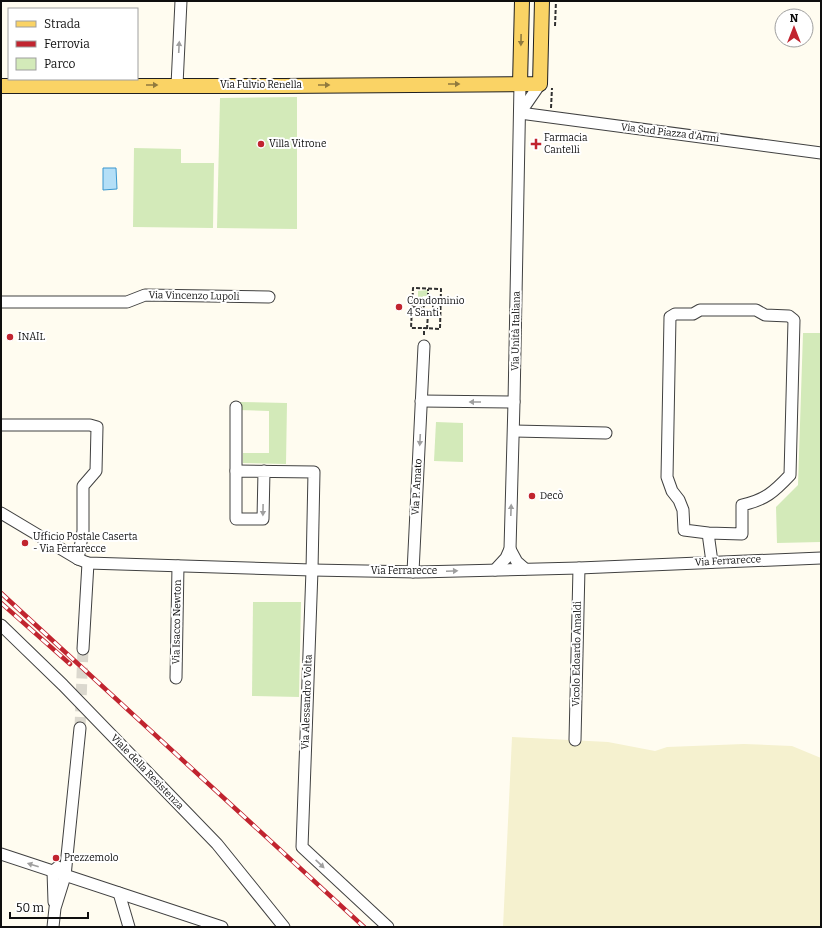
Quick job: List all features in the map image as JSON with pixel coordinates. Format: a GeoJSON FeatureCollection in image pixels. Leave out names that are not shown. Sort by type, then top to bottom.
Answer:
{"type":"FeatureCollection","features":[{"type":"Feature","properties":{"kind":"main road","name":"Via Unità Italiana"},"geometry":{"type":"LineString","coordinates":[[520,84],[522,1]]}},
{"type":"Feature","properties":{"kind":"main road"},"geometry":{"type":"LineString","coordinates":[[520,84],[540,84],[542,1]]}},
{"type":"Feature","properties":{"kind":"main road","name":"Via Fulvio Renella"},"geometry":{"type":"LineString","coordinates":[[1,86],[520,84]]}},
{"type":"Feature","properties":{"kind":"street"},"geometry":{"type":"LineString","coordinates":[[177,86],[181,1]]}},
{"type":"Feature","properties":{"kind":"street","name":"Via Unità Italiana"},"geometry":{"type":"LineString","coordinates":[[510,549],[514,431],[520,84]]}},
{"type":"Feature","properties":{"kind":"street"},"geometry":{"type":"LineString","coordinates":[[520,113],[540,84]]}},
{"type":"Feature","properties":{"kind":"street","name":"Via Sud Piazza d'Armi"},"geometry":{"type":"LineString","coordinates":[[520,113],[821,153]]}},
{"type":"Feature","properties":{"kind":"street","name":"Via Vincenzo Lupoli"},"geometry":{"type":"LineString","coordinates":[[1,302],[127,302],[145,295],[269,297]]}},
{"type":"Feature","properties":{"kind":"street"},"geometry":{"type":"LineString","coordinates":[[700,310],[756,310],[765,315],[789,316],[794,320],[790,475],[773,492],[753,503],[742,505],[742,534],[708,533],[684,530],[683,510],[679,500],[672,491],[667,477],[670,317],[674,314],[693,314],[700,310]]}},
{"type":"Feature","properties":{"kind":"street","name":"Via P. Amato"},"geometry":{"type":"LineString","coordinates":[[413,572],[424,346]]}},
{"type":"Feature","properties":{"kind":"street"},"geometry":{"type":"LineString","coordinates":[[422,401],[514,402]]}},
{"type":"Feature","properties":{"kind":"street"},"geometry":{"type":"LineString","coordinates":[[236,407],[236,471],[236,519],[263,519],[264,471],[236,471]]}},
{"type":"Feature","properties":{"kind":"street"},"geometry":{"type":"LineString","coordinates":[[1,424],[90,425],[97,428],[96,471],[84,486],[83,648]]}},
{"type":"Feature","properties":{"kind":"street"},"geometry":{"type":"LineString","coordinates":[[514,431],[606,433]]}},
{"type":"Feature","properties":{"kind":"street","name":"Via Alessandro Volta"},"geometry":{"type":"LineString","coordinates":[[264,471],[314,472],[302,847],[388,927]]}},
{"type":"Feature","properties":{"kind":"street","name":"Via Ferrarecce"},"geometry":{"type":"LineString","coordinates":[[1,513],[83,561],[178,566],[413,572],[579,568],[813,557],[821,558]]}},
{"type":"Feature","properties":{"kind":"street"},"geometry":{"type":"LineString","coordinates":[[708,533],[712,562]]}},
{"type":"Feature","properties":{"kind":"street"},"geometry":{"type":"LineString","coordinates":[[510,549],[517,562],[525,569]]}},
{"type":"Feature","properties":{"kind":"street"},"geometry":{"type":"LineString","coordinates":[[495,570],[506,558],[510,549]]}},
{"type":"Feature","properties":{"kind":"street","name":"Via Isacco Newton"},"geometry":{"type":"LineString","coordinates":[[176,678],[178,566]]}},
{"type":"Feature","properties":{"kind":"street","name":"Vicolo Edoardo Amaldi"},"geometry":{"type":"LineString","coordinates":[[575,740],[579,568]]}},
{"type":"Feature","properties":{"kind":"street","name":"Viale della Resistenza"},"geometry":{"type":"LineString","coordinates":[[1,625],[63,685],[217,844],[284,927]]}},
{"type":"Feature","properties":{"kind":"street"},"geometry":{"type":"LineString","coordinates":[[55,908],[65,876],[80,728]]}},
{"type":"Feature","properties":{"kind":"street"},"geometry":{"type":"LineString","coordinates":[[1,854],[222,927]]}},
{"type":"Feature","properties":{"kind":"street"},"geometry":{"type":"LineString","coordinates":[[53,872],[67,859]]}},
{"type":"Feature","properties":{"kind":"street"},"geometry":{"type":"LineString","coordinates":[[53,872],[55,908],[53,927]]}},
{"type":"Feature","properties":{"kind":"street"},"geometry":{"type":"LineString","coordinates":[[119,893],[129,927]]}},
{"type":"Feature","properties":{"kind":"path"},"geometry":{"type":"LineString","coordinates":[[412,288],[428,289],[441,289],[440,329],[411,328],[412,288]]}},
{"type":"Feature","properties":{"kind":"path"},"geometry":{"type":"LineString","coordinates":[[428,289],[428,303]]}},
{"type":"Feature","properties":{"kind":"path"},"geometry":{"type":"LineString","coordinates":[[423,308],[425,304],[428,303]]}},
{"type":"Feature","properties":{"kind":"path"},"geometry":{"type":"LineString","coordinates":[[424,346],[428,313],[434,308],[433,305],[428,303]]}},
{"type":"Feature","properties":{"kind":"path"},"geometry":{"type":"LineString","coordinates":[[412,307],[423,308],[423,310],[428,313]]}},
{"type":"Feature","properties":{"kind":"shaded area"},"geometry":{"type":"Polygon","coordinates":[[[512,737],[608,742],[655,751],[667,747],[744,744],[792,746],[821,758],[821,927],[503,927],[512,737]]]}},
{"type":"Feature","properties":{"kind":"green space"},"geometry":{"type":"Polygon","coordinates":[[[297,97],[297,229],[217,228],[220,98],[297,97]]]}},
{"type":"Feature","properties":{"kind":"green space"},"geometry":{"type":"Polygon","coordinates":[[[134,148],[181,149],[181,163],[214,163],[213,228],[133,227],[134,148]]]}},
{"type":"Feature","properties":{"kind":"green space"},"geometry":{"type":"Polygon","coordinates":[[[428,290],[428,296],[423,296],[423,300],[418,304],[418,291],[428,290]]]}},
{"type":"Feature","properties":{"kind":"green space"},"geometry":{"type":"Polygon","coordinates":[[[803,333],[821,333],[821,542],[777,543],[776,507],[798,485],[803,333]]]}},
{"type":"Feature","properties":{"kind":"green space"},"geometry":{"type":"Polygon","coordinates":[[[238,402],[287,403],[286,464],[243,463],[243,453],[269,453],[269,411],[238,410],[238,402]]]}},
{"type":"Feature","properties":{"kind":"green space"},"geometry":{"type":"Polygon","coordinates":[[[436,422],[463,423],[463,462],[434,461],[436,422]]]}},
{"type":"Feature","properties":{"kind":"green space"},"geometry":{"type":"Polygon","coordinates":[[[253,602],[301,602],[299,697],[252,696],[253,602]]]}},
{"type":"Feature","properties":{"kind":"water"},"geometry":{"type":"Polygon","coordinates":[[[103,168],[116,168],[117,189],[103,190],[103,168]]]}},
{"type":"Feature","properties":{"kind":"tunnel"},"geometry":{"type":"LineString","coordinates":[[80,728],[83,649]]}},
{"type":"Feature","properties":{"kind":"railway"},"geometry":{"type":"LineString","coordinates":[[1,593],[364,927]]}},
{"type":"Feature","properties":{"kind":"railway"},"geometry":{"type":"LineString","coordinates":[[1,603],[70,664]]}},
{"type":"Feature","properties":{"kind":"place","name":"Villa Vitrone"},"geometry":{"type":"Point","coordinates":[261,144]}},
{"type":"Feature","properties":{"kind":"place","name":"Farmacia Cantelli"},"geometry":{"type":"Point","coordinates":[536,144]}},
{"type":"Feature","properties":{"kind":"place","name":"Condominio 4 Santi"},"geometry":{"type":"Point","coordinates":[399,307]}},
{"type":"Feature","properties":{"kind":"place","name":"INAIL"},"geometry":{"type":"Point","coordinates":[10,337]}},
{"type":"Feature","properties":{"kind":"place","name":"Decò"},"geometry":{"type":"Point","coordinates":[532,496]}},
{"type":"Feature","properties":{"kind":"place","name":"Ufficio Postale Caserta - Via Ferrarecce"},"geometry":{"type":"Point","coordinates":[25,543]}},
{"type":"Feature","properties":{"kind":"place","name":"Prezzemolo"},"geometry":{"type":"Point","coordinates":[56,858]}}]}
